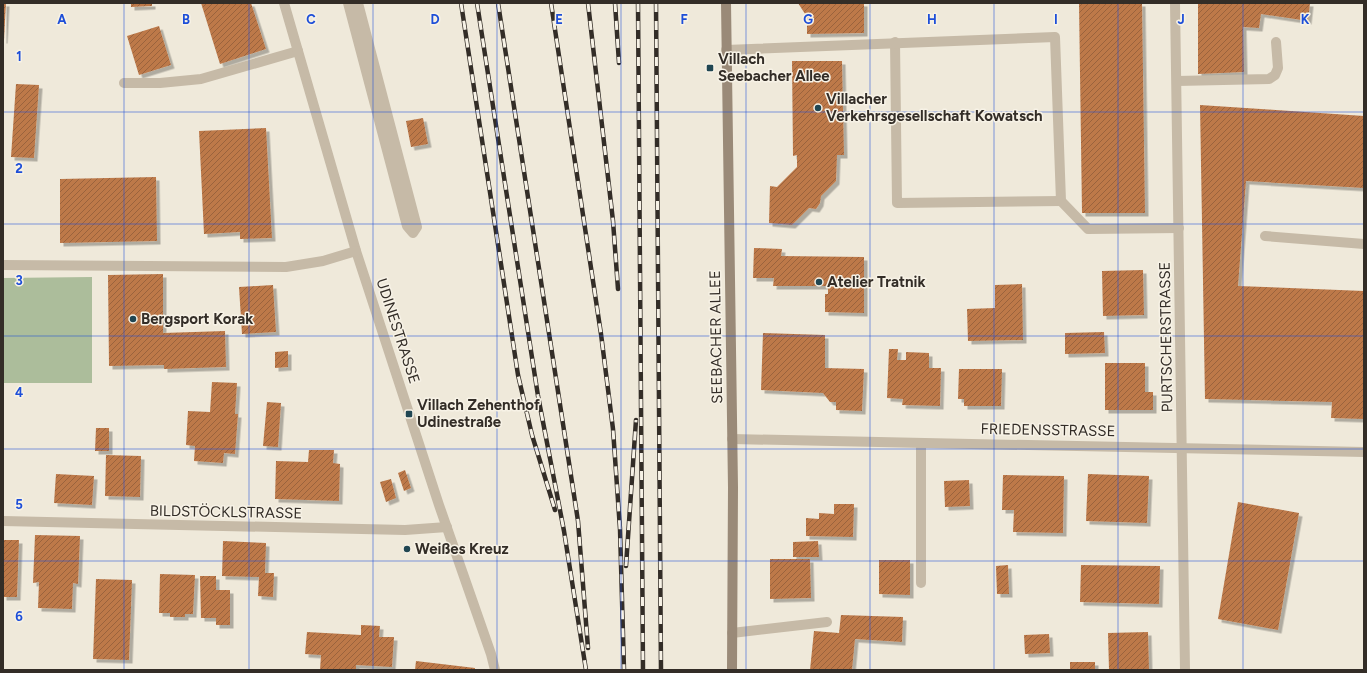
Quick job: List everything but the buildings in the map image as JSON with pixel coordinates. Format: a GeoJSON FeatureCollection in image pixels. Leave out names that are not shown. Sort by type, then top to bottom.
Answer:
{"type":"FeatureCollection","features":[{"type":"Feature","properties":{"kind":"street","name":"UDINESTRASSE"},"geometry":{"type":"LineString","coordinates":[[284,3],[356,251],[447,527],[491,654],[495,670]]}},
{"type":"Feature","properties":{"kind":"street"},"geometry":{"type":"LineString","coordinates":[[348,3],[407,226],[413,233],[417,227],[358,3]]}},
{"type":"Feature","properties":{"kind":"street","name":"SEEBACHER ALLEE"},"geometry":{"type":"LineString","coordinates":[[726,3],[732,439],[732,670]]}},
{"type":"Feature","properties":{"kind":"street","name":"PURTSCHERSTRASSE"},"geometry":{"type":"LineString","coordinates":[[1175,3],[1183,448],[1185,670]]}},
{"type":"Feature","properties":{"kind":"street"},"geometry":{"type":"LineString","coordinates":[[726,50],[895,42],[1054,37],[1061,201],[1088,229],[1179,228]]}},
{"type":"Feature","properties":{"kind":"street"},"geometry":{"type":"LineString","coordinates":[[895,42],[897,203],[1061,201]]}},
{"type":"Feature","properties":{"kind":"street"},"geometry":{"type":"LineString","coordinates":[[1177,81],[1269,79],[1275,75],[1278,68],[1276,42]]}},
{"type":"Feature","properties":{"kind":"street"},"geometry":{"type":"LineString","coordinates":[[124,83],[160,84],[201,79],[298,51]]}},
{"type":"Feature","properties":{"kind":"street"},"geometry":{"type":"LineString","coordinates":[[1265,236],[1364,244]]}},
{"type":"Feature","properties":{"kind":"street"},"geometry":{"type":"LineString","coordinates":[[3,265],[286,267],[323,261],[356,251]]}},
{"type":"Feature","properties":{"kind":"street","name":"FRIEDENSSTRASSE"},"geometry":{"type":"LineString","coordinates":[[732,439],[1364,452]]}},
{"type":"Feature","properties":{"kind":"street"},"geometry":{"type":"LineString","coordinates":[[921,443],[921,583]]}},
{"type":"Feature","properties":{"kind":"street","name":"BILDSTÖCKLSTRASSE"},"geometry":{"type":"LineString","coordinates":[[3,522],[404,530],[447,527]]}},
{"type":"Feature","properties":{"kind":"street"},"geometry":{"type":"LineString","coordinates":[[732,633],[827,622]]}},
{"type":"Feature","properties":{"kind":"green space"},"geometry":{"type":"Polygon","coordinates":[[[92,277],[92,383],[3,383],[3,278],[92,277]]]}},
{"type":"Feature","properties":{"kind":"railway"},"geometry":{"type":"LineString","coordinates":[[461,3],[518,375],[532,435],[555,510]]}},
{"type":"Feature","properties":{"kind":"railway"},"geometry":{"type":"LineString","coordinates":[[477,3],[538,396],[564,531],[586,670]]}},
{"type":"Feature","properties":{"kind":"railway"},"geometry":{"type":"LineString","coordinates":[[498,3],[578,521],[588,648]]}},
{"type":"Feature","properties":{"kind":"railway"},"geometry":{"type":"LineString","coordinates":[[551,3],[601,334],[613,429],[620,529],[624,670]]}},
{"type":"Feature","properties":{"kind":"railway"},"geometry":{"type":"LineString","coordinates":[[588,3],[613,221],[618,289]]}},
{"type":"Feature","properties":{"kind":"railway"},"geometry":{"type":"LineString","coordinates":[[615,3],[619,63]]}},
{"type":"Feature","properties":{"kind":"railway"},"geometry":{"type":"LineString","coordinates":[[638,3],[643,670]]}},
{"type":"Feature","properties":{"kind":"railway"},"geometry":{"type":"LineString","coordinates":[[656,3],[661,670]]}},
{"type":"Feature","properties":{"kind":"railway"},"geometry":{"type":"LineString","coordinates":[[626,566],[636,420]]}},
{"type":"Feature","properties":{"kind":"place","name":"Villach Seebacher Allee"},"geometry":{"type":"Point","coordinates":[710,68]}},
{"type":"Feature","properties":{"kind":"place","name":"Villacher Verkehrsgesellschaft Kowatsch"},"geometry":{"type":"Point","coordinates":[818,108]}},
{"type":"Feature","properties":{"kind":"place","name":"Atelier Tratnik"},"geometry":{"type":"Point","coordinates":[819,282]}},
{"type":"Feature","properties":{"kind":"place","name":"Bergsport Korak"},"geometry":{"type":"Point","coordinates":[133,319]}},
{"type":"Feature","properties":{"kind":"place","name":"Villach Zehenthof Udinestraße"},"geometry":{"type":"Point","coordinates":[409,414]}},
{"type":"Feature","properties":{"kind":"place","name":"Weißes Kreuz"},"geometry":{"type":"Point","coordinates":[407,549]}}]}
